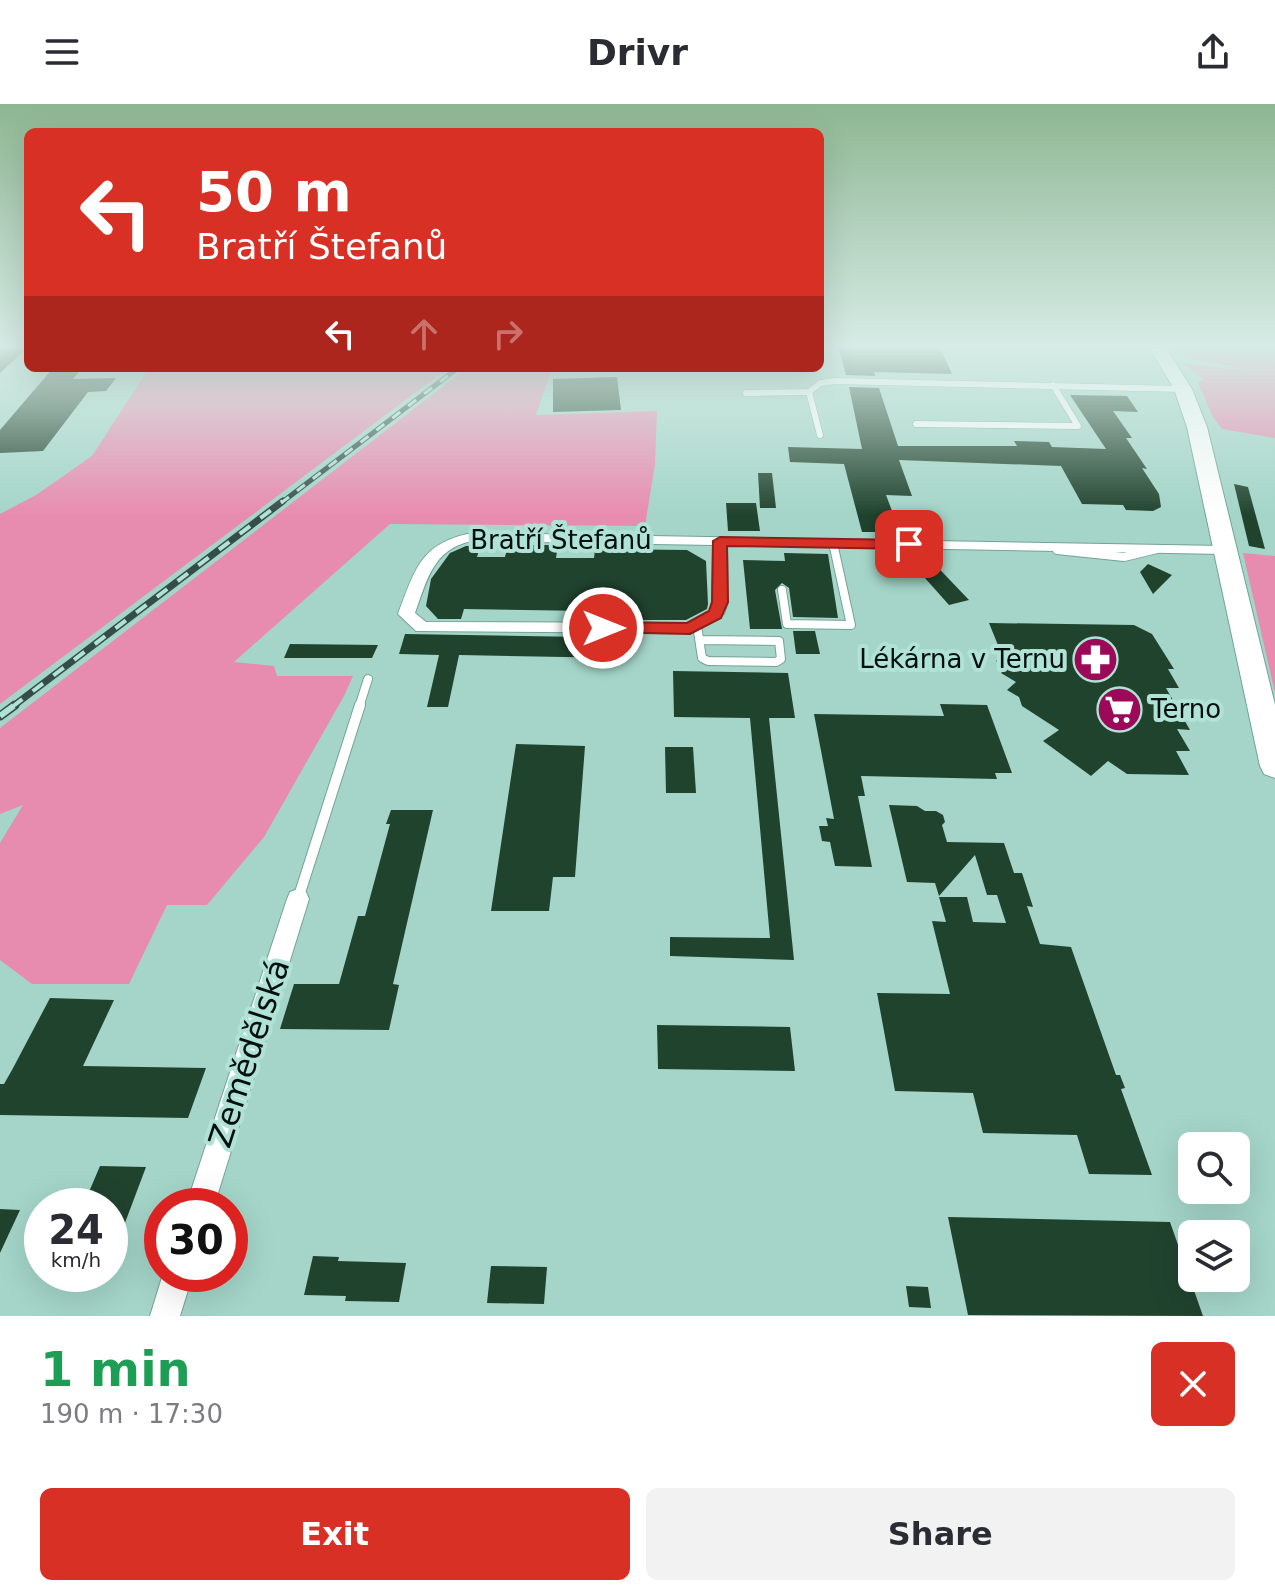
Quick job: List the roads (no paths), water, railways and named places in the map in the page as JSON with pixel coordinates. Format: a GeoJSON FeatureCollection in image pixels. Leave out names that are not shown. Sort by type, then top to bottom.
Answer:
{"type":"FeatureCollection","features":[{"type":"Feature","properties":{"kind":"main road"},"geometry":{"type":"LineString","coordinates":[[1188,402],[1197,427],[1275,766]]}},
{"type":"Feature","properties":{"kind":"street","name":"Bratří Štefanů"},"geometry":{"type":"LineString","coordinates":[[699,632],[690,628],[422,627],[406,614],[429,556],[444,544],[457,539],[1224,550]]}},
{"type":"Feature","properties":{"kind":"street"},"geometry":{"type":"LineString","coordinates":[[699,632],[716,614],[720,602],[720,541]]}},
{"type":"Feature","properties":{"kind":"street","name":"Zemědělská"},"geometry":{"type":"LineString","coordinates":[[206,1188],[298,899]]}},
{"type":"Feature","properties":{"kind":"street"},"geometry":{"type":"LineString","coordinates":[[165,1316],[172,1292]]}},
{"type":"Feature","properties":{"kind":"lane"},"geometry":{"type":"LineString","coordinates":[[811,402],[820,435]]}},
{"type":"Feature","properties":{"kind":"lane"},"geometry":{"type":"LineString","coordinates":[[916,424],[1078,426],[1063,402]]}},
{"type":"Feature","properties":{"kind":"lane"},"geometry":{"type":"LineString","coordinates":[[782,590],[787,624],[851,625],[833,543]]}},
{"type":"Feature","properties":{"kind":"lane"},"geometry":{"type":"LineString","coordinates":[[699,632],[779,641],[781,659],[776,662],[708,661],[702,658],[699,632]]}},
{"type":"Feature","properties":{"kind":"lane"},"geometry":{"type":"LineString","coordinates":[[298,899],[368,679]]}},
{"type":"Feature","properties":{"kind":"railway"},"geometry":{"type":"LineString","coordinates":[[281,503],[414,402]]}},
{"type":"Feature","properties":{"kind":"railway"},"geometry":{"type":"LineString","coordinates":[[12,707],[283,501]]}},
{"type":"Feature","properties":{"kind":"railway"},"geometry":{"type":"LineString","coordinates":[[0,716],[15,705]]}},
{"type":"Feature","properties":{"kind":"place","name":"Lékárna v Ternu"},"geometry":{"type":"Point","coordinates":[1096,659]}},
{"type":"Feature","properties":{"kind":"place","name":"Terno"},"geometry":{"type":"Point","coordinates":[1120,709]}}]}
